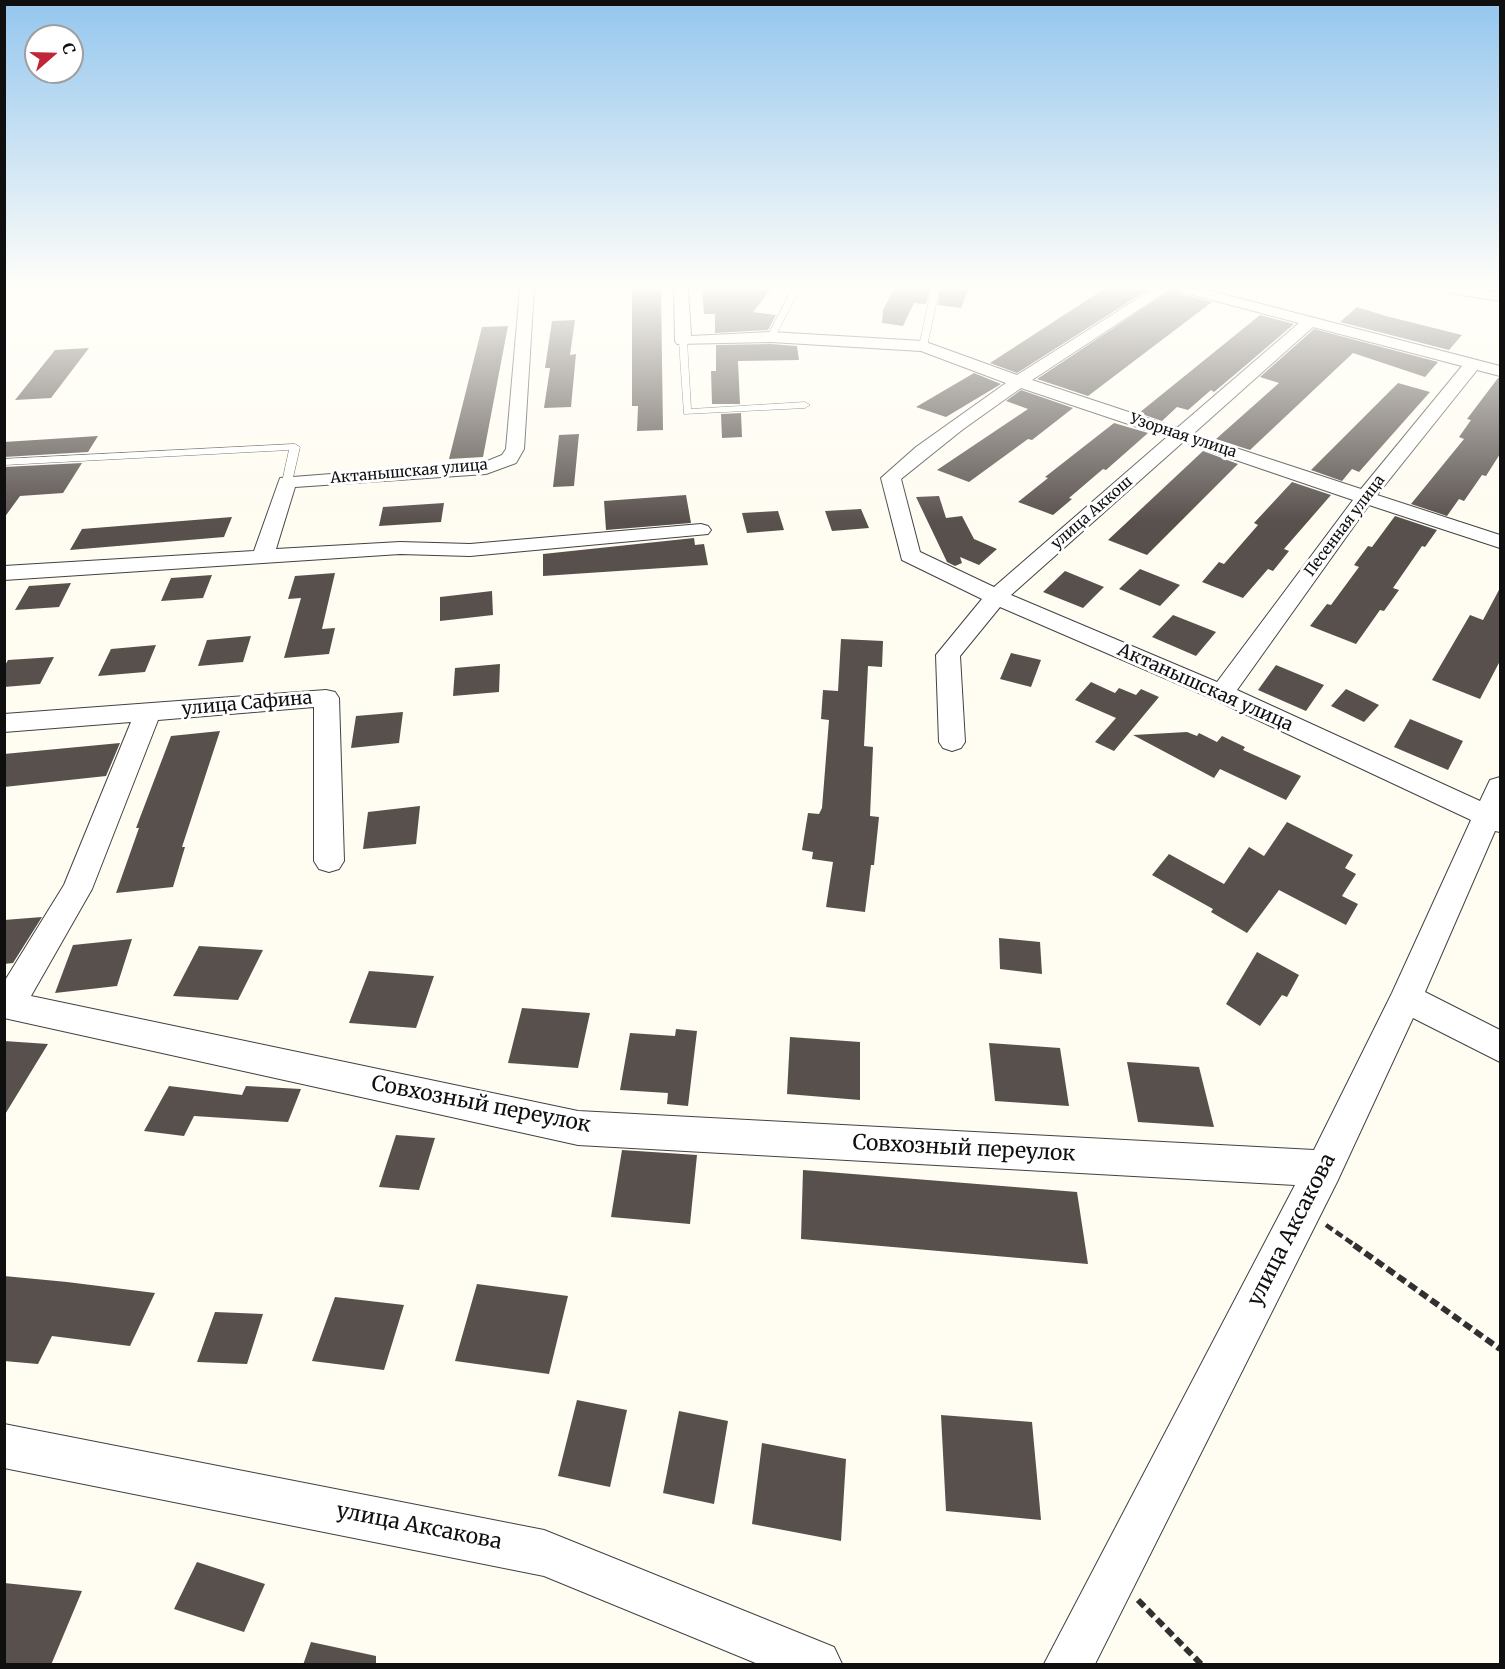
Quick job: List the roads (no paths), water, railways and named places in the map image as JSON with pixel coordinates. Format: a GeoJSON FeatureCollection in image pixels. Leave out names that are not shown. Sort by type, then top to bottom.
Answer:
{"type":"FeatureCollection","features":[{"type":"Feature","properties":{"kind":"street","name":"Актанышская улица"},"geometry":{"type":"LineString","coordinates":[[287,482],[486,468],[509,459],[515,449],[521,367]]}},
{"type":"Feature","properties":{"kind":"street","name":"Узорная улица"},"geometry":{"type":"LineString","coordinates":[[979,367],[1500,542]]}},
{"type":"Feature","properties":{"kind":"street"},"geometry":{"type":"LineString","coordinates":[[1020,382],[1043,367]]}},
{"type":"Feature","properties":{"kind":"street","name":"улица Аккош"},"geometry":{"type":"LineString","coordinates":[[952,742],[948,655],[996,597],[1258,367]]}},
{"type":"Feature","properties":{"kind":"street","name":"Песенная улица"},"geometry":{"type":"LineString","coordinates":[[1222,693],[1365,497],[1471,367]]}},
{"type":"Feature","properties":{"kind":"street"},"geometry":{"type":"LineString","coordinates":[[1484,367],[1500,371]]}},
{"type":"Feature","properties":{"kind":"street","name":"Актанышская улица"},"geometry":{"type":"LineString","coordinates":[[1020,382],[916,456],[891,478],[910,555],[996,597],[1496,808]]}},
{"type":"Feature","properties":{"kind":"street"},"geometry":{"type":"LineString","coordinates":[[262,557],[287,482]]}},
{"type":"Feature","properties":{"kind":"street"},"geometry":{"type":"LineString","coordinates":[[4,573],[400,548],[470,550],[701,530]]}},
{"type":"Feature","properties":{"kind":"street","name":"улица Сафина"},"geometry":{"type":"LineString","coordinates":[[4,723],[326,698],[329,861]]}},
{"type":"Feature","properties":{"kind":"street","name":"Совхозный переулок"},"geometry":{"type":"LineString","coordinates":[[148,712],[77,889],[6,1005],[578,1128],[1324,1169]]}},
{"type":"Feature","properties":{"kind":"street","name":"улица Аксакова"},"geometry":{"type":"LineString","coordinates":[[1069,1665],[1324,1169],[1496,808]]}},
{"type":"Feature","properties":{"kind":"street"},"geometry":{"type":"LineString","coordinates":[[1406,998],[1500,1047]]}},
{"type":"Feature","properties":{"kind":"street","name":"улица Аксакова"},"geometry":{"type":"LineString","coordinates":[[4,1446],[544,1553],[816,1665]]}},
{"type":"Feature","properties":{"kind":"lane"},"geometry":{"type":"LineString","coordinates":[[684,367],[687,412],[806,405]]}},
{"type":"Feature","properties":{"kind":"lane"},"geometry":{"type":"LineString","coordinates":[[4,462],[295,447],[287,482]]}}]}
